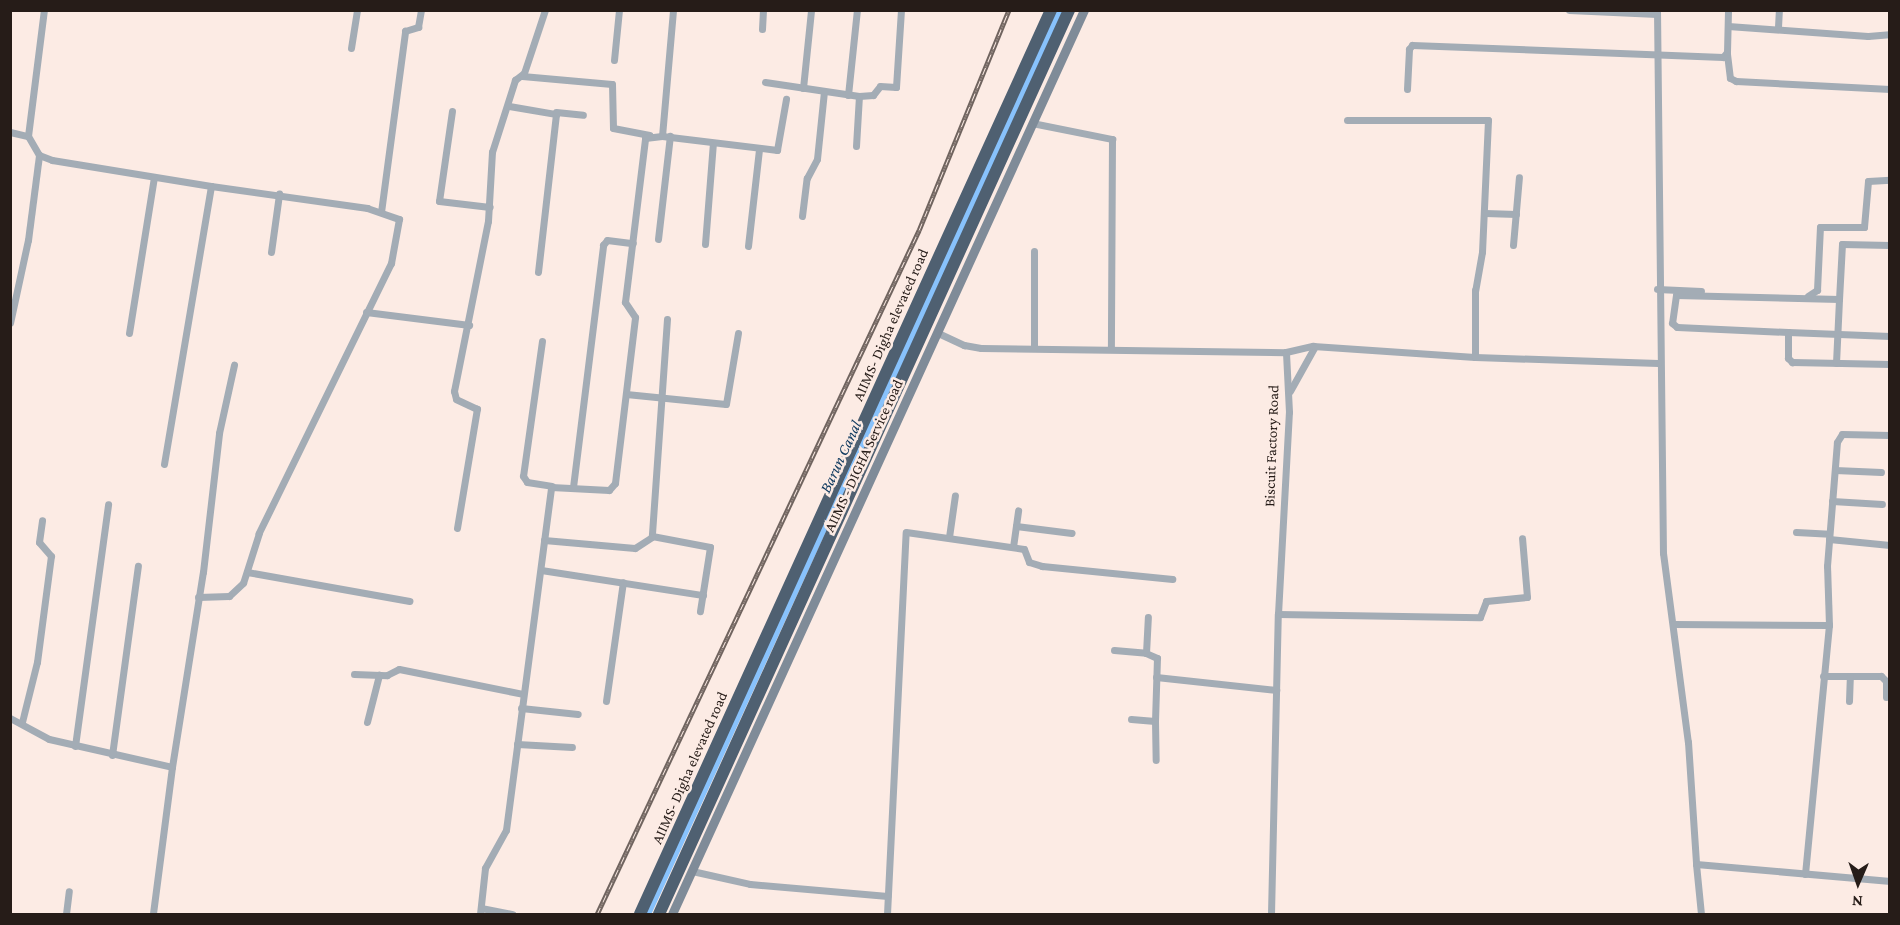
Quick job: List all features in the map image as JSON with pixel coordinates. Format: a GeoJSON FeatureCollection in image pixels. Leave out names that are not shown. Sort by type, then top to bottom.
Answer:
{"type":"FeatureCollection","features":[{"type":"Feature","properties":{"kind":"highway","name":"AIIMS- Digha elevated road"},"geometry":{"type":"LineString","coordinates":[[640,915],[1051,10]]}},
{"type":"Feature","properties":{"kind":"highway","name":"AIIMS- Digha elevated road"},"geometry":{"type":"LineString","coordinates":[[659,915],[1069,10]]}},
{"type":"Feature","properties":{"kind":"main road","name":"AIIMS - DIGHA Service road"},"geometry":{"type":"LineString","coordinates":[[672,915],[1084,10]]}},
{"type":"Feature","properties":{"kind":"street"},"geometry":{"type":"LineString","coordinates":[[11,322],[28,240],[39,155],[28,136],[44,10]]}},
{"type":"Feature","properties":{"kind":"street"},"geometry":{"type":"LineString","coordinates":[[351,48],[357,10]]}},
{"type":"Feature","properties":{"kind":"street"},"geometry":{"type":"LineString","coordinates":[[381,212],[405,31],[418,27],[421,10]]}},
{"type":"Feature","properties":{"kind":"street"},"geometry":{"type":"LineString","coordinates":[[522,76],[545,10]]}},
{"type":"Feature","properties":{"kind":"street"},"geometry":{"type":"LineString","coordinates":[[614,60],[619,10]]}},
{"type":"Feature","properties":{"kind":"street"},"geometry":{"type":"LineString","coordinates":[[658,239],[673,10]]}},
{"type":"Feature","properties":{"kind":"street"},"geometry":{"type":"LineString","coordinates":[[762,30],[763,10]]}},
{"type":"Feature","properties":{"kind":"street"},"geometry":{"type":"LineString","coordinates":[[803,88],[811,10]]}},
{"type":"Feature","properties":{"kind":"street"},"geometry":{"type":"LineString","coordinates":[[848,95],[857,10]]}},
{"type":"Feature","properties":{"kind":"street"},"geometry":{"type":"LineString","coordinates":[[765,82],[858,96],[873,94],[880,87],[897,85],[901,10]]}},
{"type":"Feature","properties":{"kind":"street"},"geometry":{"type":"LineString","coordinates":[[1569,10],[1657,12],[1657,289],[1663,553],[1688,742],[1701,915]]}},
{"type":"Feature","properties":{"kind":"street"},"geometry":{"type":"LineString","coordinates":[[1778,27],[1779,10]]}},
{"type":"Feature","properties":{"kind":"street"},"geometry":{"type":"LineString","coordinates":[[1728,11],[1727,54],[1730,78],[1736,81],[1890,89]]}},
{"type":"Feature","properties":{"kind":"street"},"geometry":{"type":"LineString","coordinates":[[1728,26],[1778,27],[1868,36],[1888,34]]}},
{"type":"Feature","properties":{"kind":"street"},"geometry":{"type":"LineString","coordinates":[[1407,89],[1411,45],[1656,57],[1721,58],[1727,54]]}},
{"type":"Feature","properties":{"kind":"street"},"geometry":{"type":"LineString","coordinates":[[457,528],[477,411],[475,405],[454,396],[469,325],[489,207],[492,152],[509,106],[515,80],[522,76],[612,84],[613,128],[759,150],[780,148],[786,99]]}},
{"type":"Feature","properties":{"kind":"street"},"geometry":{"type":"LineString","coordinates":[[802,216],[807,178],[816,163],[824,91]]}},
{"type":"Feature","properties":{"kind":"street"},"geometry":{"type":"LineString","coordinates":[[856,146],[858,96]]}},
{"type":"Feature","properties":{"kind":"street"},"geometry":{"type":"LineString","coordinates":[[509,106],[583,115]]}},
{"type":"Feature","properties":{"kind":"street"},"geometry":{"type":"LineString","coordinates":[[452,111],[440,201],[489,207]]}},
{"type":"Feature","properties":{"kind":"street"},"geometry":{"type":"LineString","coordinates":[[538,272],[556,112]]}},
{"type":"Feature","properties":{"kind":"street"},"geometry":{"type":"LineString","coordinates":[[1347,120],[1488,120],[1485,213],[1475,290],[1475,357]]}},
{"type":"Feature","properties":{"kind":"street"},"geometry":{"type":"LineString","coordinates":[[1032,123],[1112,139],[1111,347]]}},
{"type":"Feature","properties":{"kind":"street"},"geometry":{"type":"LineString","coordinates":[[10,132],[28,136]]}},
{"type":"Feature","properties":{"kind":"street"},"geometry":{"type":"LineString","coordinates":[[542,341],[523,476],[527,482],[552,486],[613,488],[635,317],[625,302],[645,139],[649,135]]}},
{"type":"Feature","properties":{"kind":"street"},"geometry":{"type":"LineString","coordinates":[[705,244],[713,143]]}},
{"type":"Feature","properties":{"kind":"street"},"geometry":{"type":"LineString","coordinates":[[748,246],[759,150]]}},
{"type":"Feature","properties":{"kind":"street"},"geometry":{"type":"LineString","coordinates":[[39,155],[154,177],[279,194],[381,212],[399,219],[398,242],[257,538],[247,572],[234,593],[198,597]]}},
{"type":"Feature","properties":{"kind":"street"},"geometry":{"type":"LineString","coordinates":[[129,333],[154,177]]}},
{"type":"Feature","properties":{"kind":"street"},"geometry":{"type":"LineString","coordinates":[[1513,245],[1519,177]]}},
{"type":"Feature","properties":{"kind":"street"},"geometry":{"type":"LineString","coordinates":[[1657,289],[1814,296],[1820,227],[1864,227],[1868,181],[1890,180]]}},
{"type":"Feature","properties":{"kind":"street"},"geometry":{"type":"LineString","coordinates":[[164,464],[211,186]]}},
{"type":"Feature","properties":{"kind":"street"},"geometry":{"type":"LineString","coordinates":[[271,252],[279,194]]}},
{"type":"Feature","properties":{"kind":"street"},"geometry":{"type":"LineString","coordinates":[[1485,213],[1516,214]]}},
{"type":"Feature","properties":{"kind":"street"},"geometry":{"type":"LineString","coordinates":[[573,487],[603,244],[607,240],[633,243]]}},
{"type":"Feature","properties":{"kind":"street"},"geometry":{"type":"LineString","coordinates":[[1836,363],[1842,244],[1890,245]]}},
{"type":"Feature","properties":{"kind":"street"},"geometry":{"type":"LineString","coordinates":[[1034,251],[1034,348]]}},
{"type":"Feature","properties":{"kind":"street"},"geometry":{"type":"LineString","coordinates":[[1839,299],[1676,295],[1672,323],[1677,327],[1890,336]]}},
{"type":"Feature","properties":{"kind":"street"},"geometry":{"type":"LineString","coordinates":[[1658,311],[1673,312]]}},
{"type":"Feature","properties":{"kind":"street"},"geometry":{"type":"LineString","coordinates":[[366,312],[469,325]]}},
{"type":"Feature","properties":{"kind":"street"},"geometry":{"type":"LineString","coordinates":[[652,537],[667,319]]}},
{"type":"Feature","properties":{"kind":"street"},"geometry":{"type":"LineString","coordinates":[[1788,332],[1789,360],[1890,364]]}},
{"type":"Feature","properties":{"kind":"street"},"geometry":{"type":"LineString","coordinates":[[626,394],[727,402],[738,333]]}},
{"type":"Feature","properties":{"kind":"street"},"geometry":{"type":"LineString","coordinates":[[938,333],[970,347],[1111,347],[1286,352],[1315,346],[1475,357],[1658,363]]}},
{"type":"Feature","properties":{"kind":"street"},"geometry":{"type":"LineString","coordinates":[[1289,393],[1315,346]]}},
{"type":"Feature","properties":{"kind":"street","name":"Biscuit Factory Road"},"geometry":{"type":"LineString","coordinates":[[1271,915],[1278,614],[1289,393],[1286,352]]}},
{"type":"Feature","properties":{"kind":"street"},"geometry":{"type":"LineString","coordinates":[[153,915],[219,433],[234,365]]}},
{"type":"Feature","properties":{"kind":"street"},"geometry":{"type":"LineString","coordinates":[[1804,874],[1829,625],[1829,536],[1835,470],[1841,435],[1890,435]]}},
{"type":"Feature","properties":{"kind":"street"},"geometry":{"type":"LineString","coordinates":[[1835,470],[1881,472]]}},
{"type":"Feature","properties":{"kind":"street"},"geometry":{"type":"LineString","coordinates":[[512,915],[480,911],[487,861],[505,834],[552,486]]}},
{"type":"Feature","properties":{"kind":"street"},"geometry":{"type":"LineString","coordinates":[[949,537],[955,495]]}},
{"type":"Feature","properties":{"kind":"street"},"geometry":{"type":"LineString","coordinates":[[1833,501],[1882,504]]}},
{"type":"Feature","properties":{"kind":"street"},"geometry":{"type":"LineString","coordinates":[[75,746],[108,504]]}},
{"type":"Feature","properties":{"kind":"street"},"geometry":{"type":"LineString","coordinates":[[1013,547],[1018,510]]}},
{"type":"Feature","properties":{"kind":"street"},"geometry":{"type":"LineString","coordinates":[[22,722],[37,662],[51,556],[39,542],[42,520]]}},
{"type":"Feature","properties":{"kind":"street"},"geometry":{"type":"LineString","coordinates":[[1016,526],[1072,533]]}},
{"type":"Feature","properties":{"kind":"street"},"geometry":{"type":"LineString","coordinates":[[887,915],[906,532],[1027,550],[1033,564],[1172,579]]}},
{"type":"Feature","properties":{"kind":"street"},"geometry":{"type":"LineString","coordinates":[[1796,532],[1890,545]]}},
{"type":"Feature","properties":{"kind":"street"},"geometry":{"type":"LineString","coordinates":[[544,540],[635,548],[652,537],[710,547],[700,611]]}},
{"type":"Feature","properties":{"kind":"street"},"geometry":{"type":"LineString","coordinates":[[1278,614],[1480,617],[1486,601],[1527,597],[1522,538]]}},
{"type":"Feature","properties":{"kind":"street"},"geometry":{"type":"LineString","coordinates":[[112,755],[138,566]]}},
{"type":"Feature","properties":{"kind":"street"},"geometry":{"type":"LineString","coordinates":[[541,570],[703,595]]}},
{"type":"Feature","properties":{"kind":"street"},"geometry":{"type":"LineString","coordinates":[[247,572],[409,601]]}},
{"type":"Feature","properties":{"kind":"street"},"geometry":{"type":"LineString","coordinates":[[606,701],[623,582]]}},
{"type":"Feature","properties":{"kind":"street"},"geometry":{"type":"LineString","coordinates":[[1146,654],[1148,617]]}},
{"type":"Feature","properties":{"kind":"street"},"geometry":{"type":"LineString","coordinates":[[1674,624],[1829,625]]}},
{"type":"Feature","properties":{"kind":"street"},"geometry":{"type":"LineString","coordinates":[[1114,650],[1157,657],[1156,760]]}},
{"type":"Feature","properties":{"kind":"street"},"geometry":{"type":"LineString","coordinates":[[354,674],[389,675],[399,669],[523,694]]}},
{"type":"Feature","properties":{"kind":"street"},"geometry":{"type":"LineString","coordinates":[[367,722],[379,675]]}},
{"type":"Feature","properties":{"kind":"street"},"geometry":{"type":"LineString","coordinates":[[1823,676],[1885,677],[1886,697]]}},
{"type":"Feature","properties":{"kind":"street"},"geometry":{"type":"LineString","coordinates":[[1850,676],[1850,701]]}},
{"type":"Feature","properties":{"kind":"street"},"geometry":{"type":"LineString","coordinates":[[1156,677],[1276,690]]}},
{"type":"Feature","properties":{"kind":"street"},"geometry":{"type":"LineString","coordinates":[[522,708],[578,714]]}},
{"type":"Feature","properties":{"kind":"street"},"geometry":{"type":"LineString","coordinates":[[10,718],[22,722],[40,735],[75,746],[172,767]]}},
{"type":"Feature","properties":{"kind":"street"},"geometry":{"type":"LineString","coordinates":[[1131,719],[1155,721]]}},
{"type":"Feature","properties":{"kind":"street"},"geometry":{"type":"LineString","coordinates":[[517,744],[572,747]]}},
{"type":"Feature","properties":{"kind":"street"},"geometry":{"type":"LineString","coordinates":[[1696,864],[1890,881]]}},
{"type":"Feature","properties":{"kind":"street"},"geometry":{"type":"LineString","coordinates":[[692,872],[750,884],[887,896]]}},
{"type":"Feature","properties":{"kind":"street"},"geometry":{"type":"LineString","coordinates":[[66,915],[69,891]]}},
{"type":"Feature","properties":{"kind":"waterway","name":"Barun Canal"},"geometry":{"type":"LineString","coordinates":[[647,914],[1060,10]]}},
{"type":"Feature","properties":{"kind":"railway"},"geometry":{"type":"LineString","coordinates":[[597,914],[919,230],[1009,10]]}}]}
